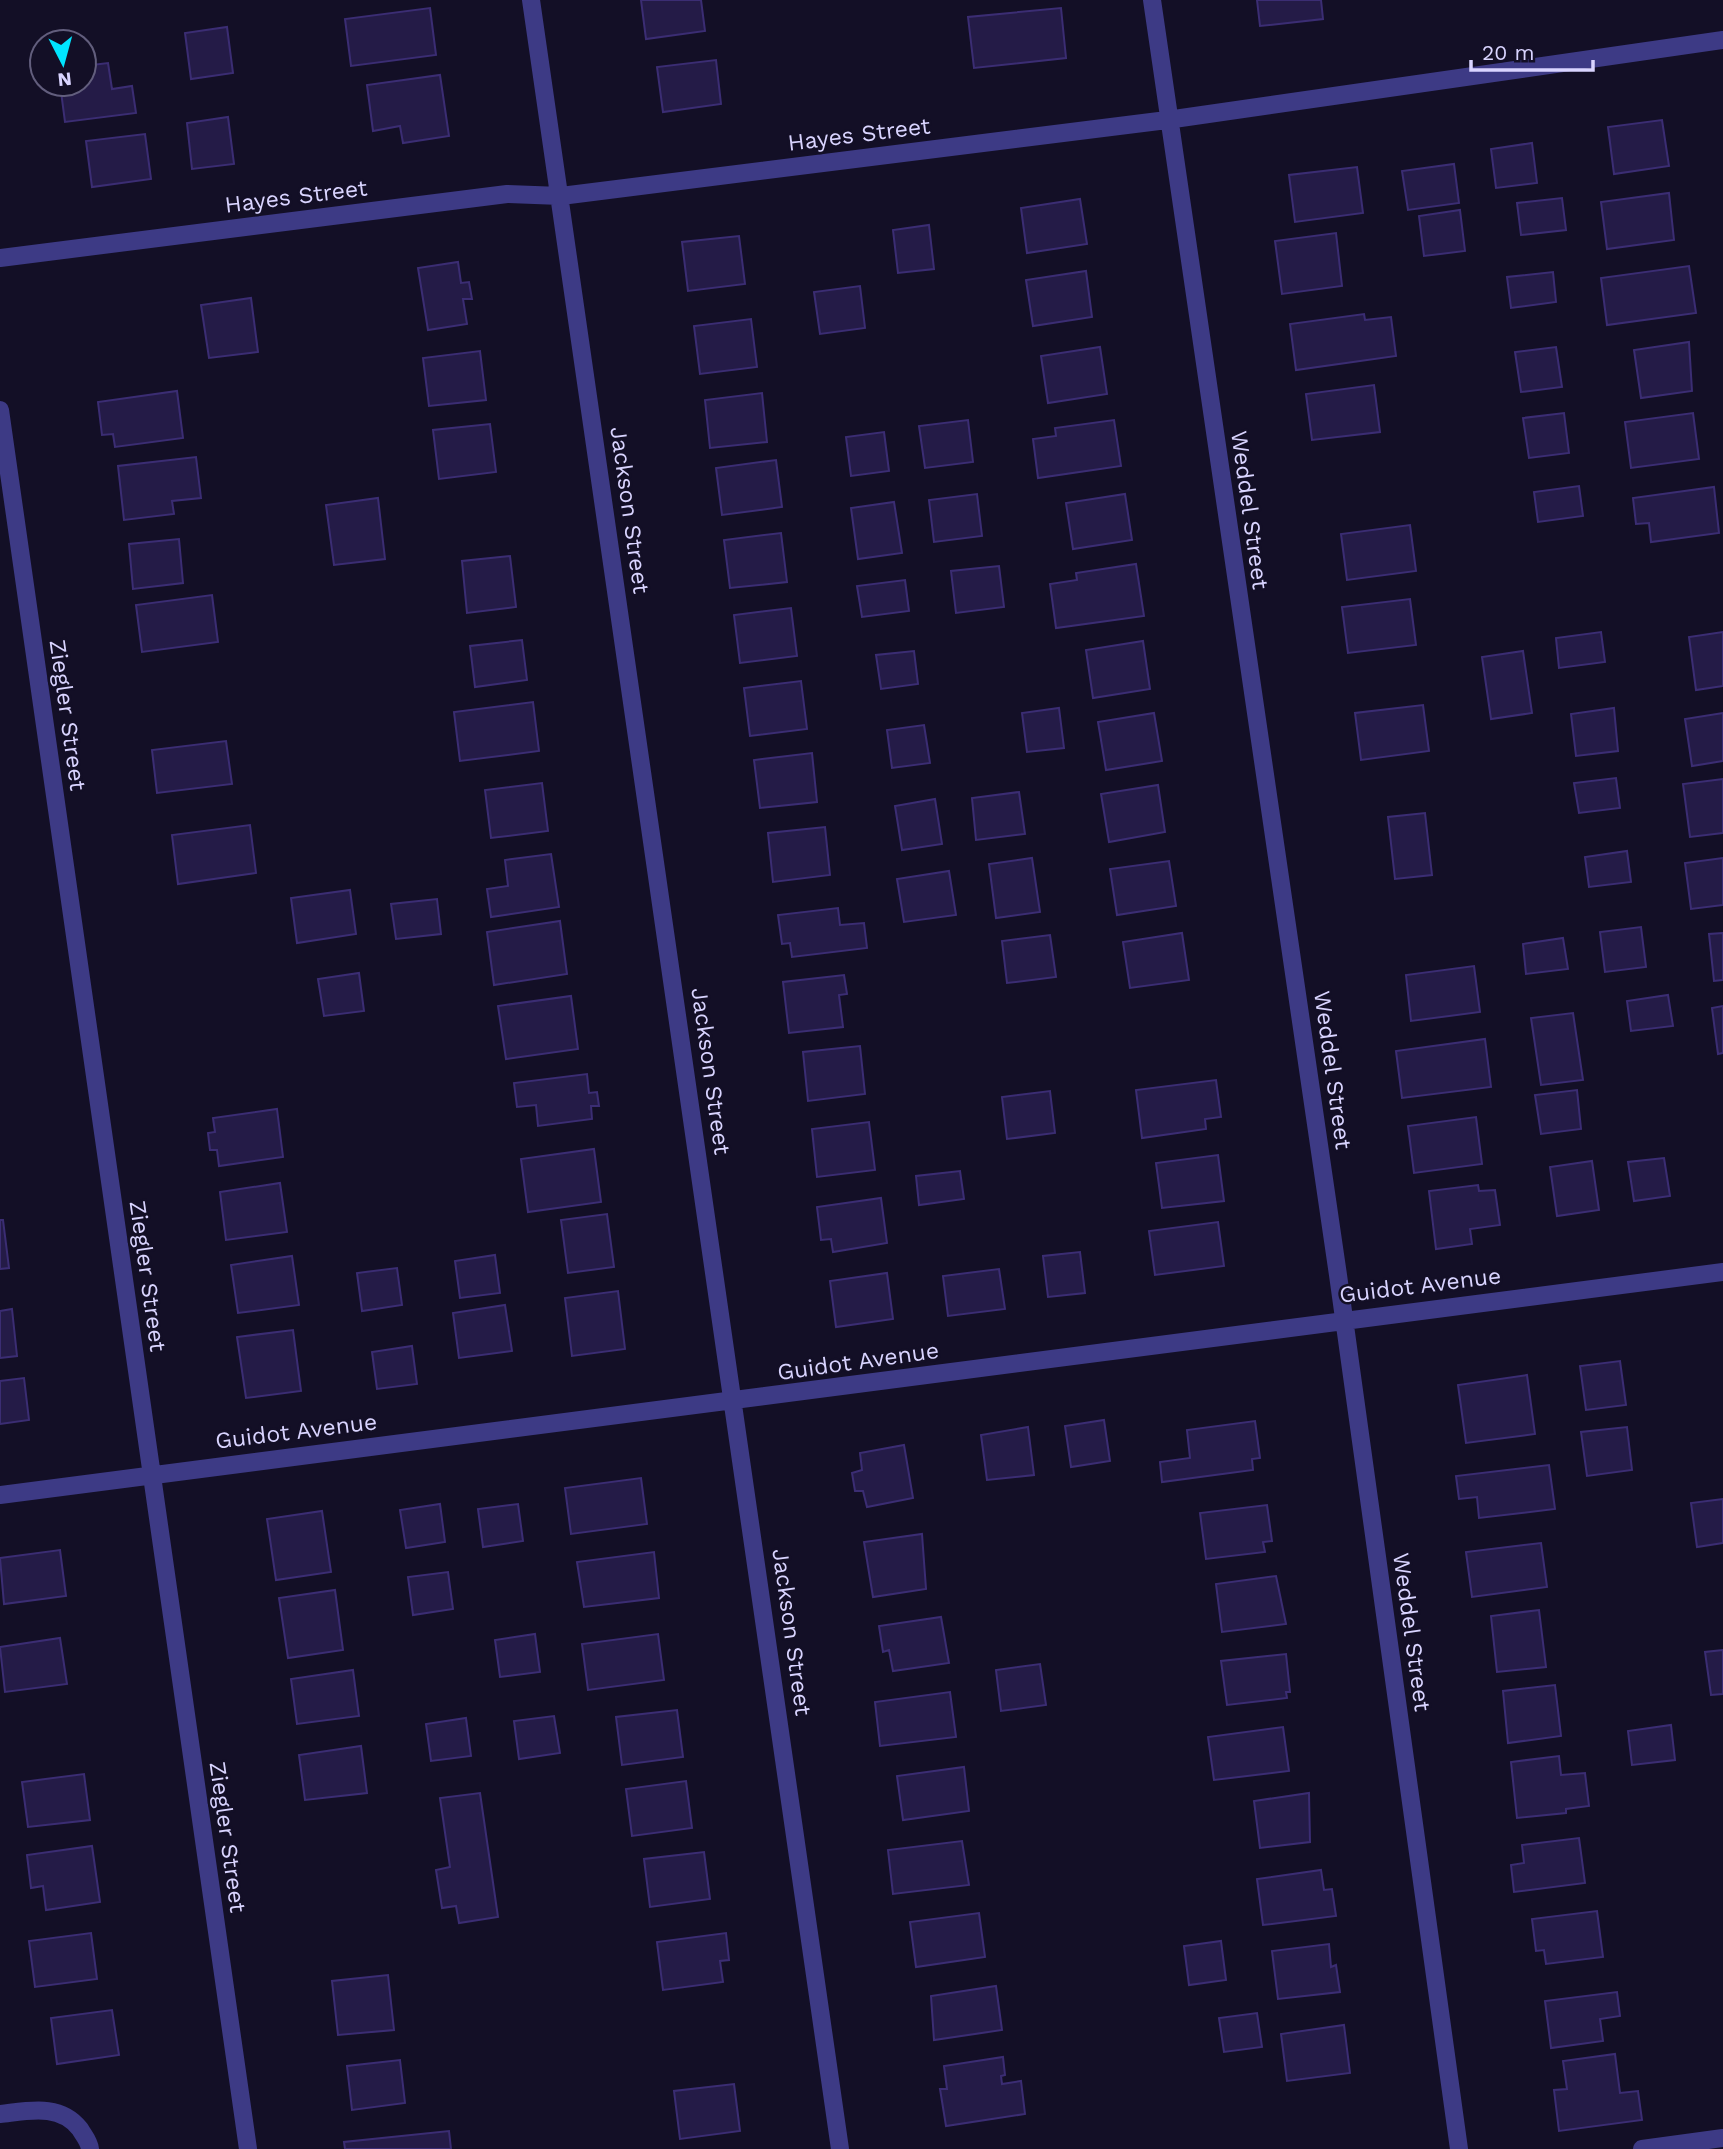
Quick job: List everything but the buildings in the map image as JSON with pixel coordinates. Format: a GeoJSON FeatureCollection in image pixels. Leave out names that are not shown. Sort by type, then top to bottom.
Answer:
{"type":"FeatureCollection","features":[{"type":"Feature","properties":{"kind":"street","name":"Jackson Street"},"geometry":{"type":"LineString","coordinates":[[531,0],[840,2149]]}},
{"type":"Feature","properties":{"kind":"street","name":"Weddel Street"},"geometry":{"type":"LineString","coordinates":[[1152,0],[1167,120],[1344,1320],[1459,2149]]}},
{"type":"Feature","properties":{"kind":"street","name":"Hayes Street"},"geometry":{"type":"LineString","coordinates":[[0,258],[507,194],[561,196],[1167,120],[1723,40]]}},
{"type":"Feature","properties":{"kind":"street","name":"Ziegler Street"},"geometry":{"type":"LineString","coordinates":[[0,410],[248,2149]]}},
{"type":"Feature","properties":{"kind":"street","name":"Guidot Avenue"},"geometry":{"type":"LineString","coordinates":[[0,1495],[1723,1272]]}},
{"type":"Feature","properties":{"kind":"street"},"geometry":{"type":"LineString","coordinates":[[0,2114],[43,2110],[62,2113],[77,2125],[90,2149]]}},
{"type":"Feature","properties":{"kind":"street"},"geometry":{"type":"LineString","coordinates":[[1642,2149],[1723,2138]]}}]}
